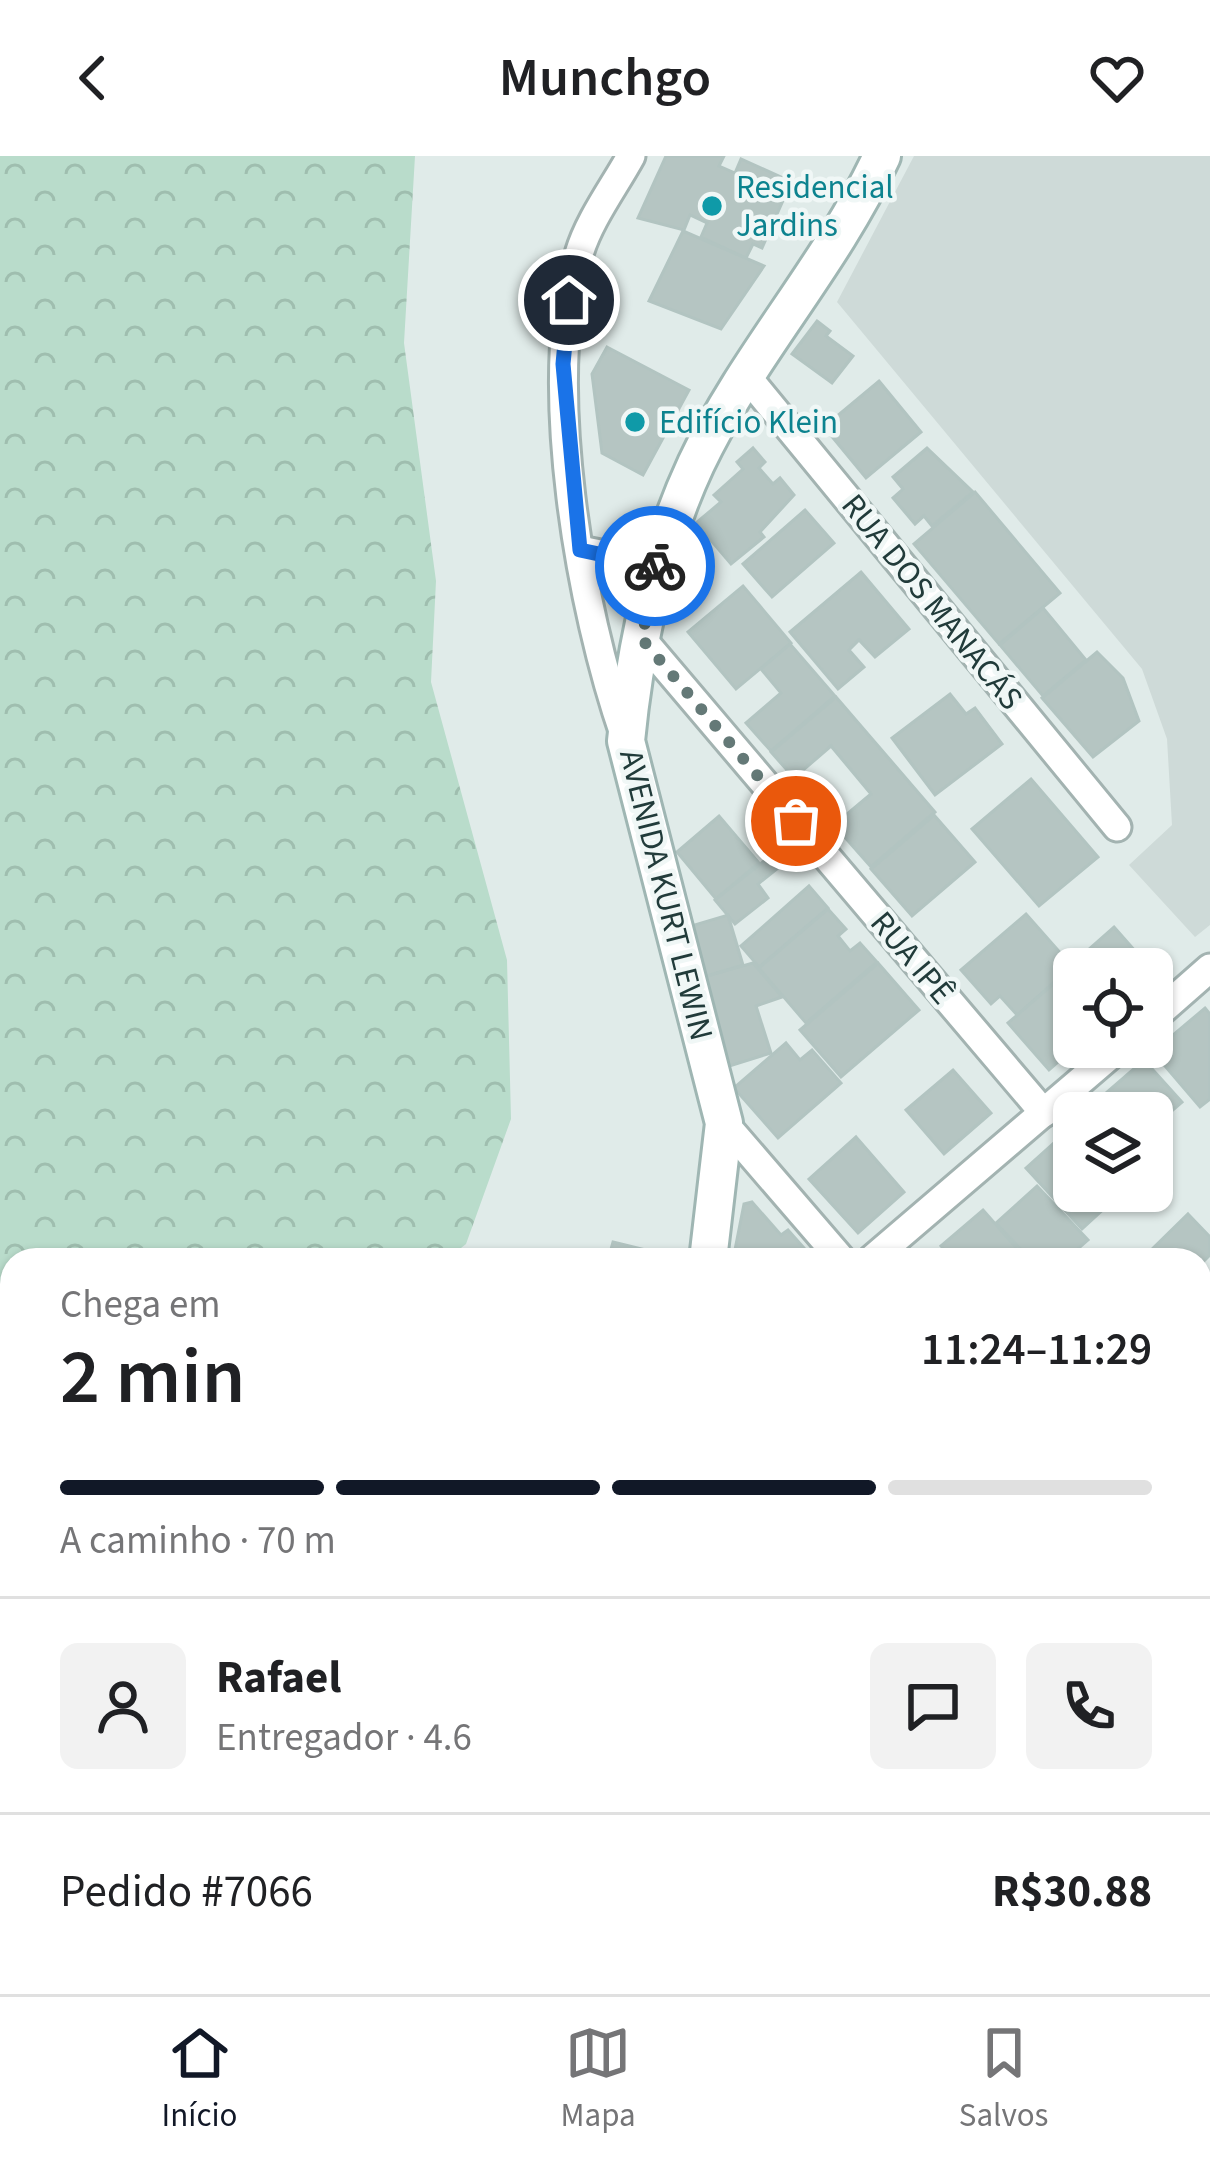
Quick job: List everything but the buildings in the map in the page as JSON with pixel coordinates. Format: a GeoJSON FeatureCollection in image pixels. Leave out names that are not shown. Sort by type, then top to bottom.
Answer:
{"type":"FeatureCollection","features":[{"type":"Feature","properties":{"kind":"main road","name":"AVENIDA KURT LEWIN"},"geometry":{"type":"LineString","coordinates":[[709,1248],[724,1123],[626,741],[641,638],[660,566],[697,462],[854,215],[881,156]]}},
{"type":"Feature","properties":{"kind":"street"},"geometry":{"type":"LineString","coordinates":[[626,741],[605,681],[580,550],[563,364],[580,250],[631,156]]}},
{"type":"Feature","properties":{"kind":"street","name":"RUA DOS MANACÁS"},"geometry":{"type":"LineString","coordinates":[[748,378],[1117,827]]}},
{"type":"Feature","properties":{"kind":"street"},"geometry":{"type":"LineString","coordinates":[[580,550],[660,566]]}},
{"type":"Feature","properties":{"kind":"street","name":"RUA IPÊ"},"geometry":{"type":"LineString","coordinates":[[641,638],[1044,1113]]}},
{"type":"Feature","properties":{"kind":"street"},"geometry":{"type":"LineString","coordinates":[[1173,1001],[1210,968]]}},
{"type":"Feature","properties":{"kind":"street"},"geometry":{"type":"LineString","coordinates":[[886,1248],[1096,1068]]}},
{"type":"Feature","properties":{"kind":"street"},"geometry":{"type":"LineString","coordinates":[[724,1123],[832,1248]]}},
{"type":"Feature","properties":{"kind":"shaded area"},"geometry":{"type":"Polygon","coordinates":[[[914,156],[1210,156],[1210,925],[1195,937],[1129,865],[1172,825],[1167,739],[1142,669],[837,302],[914,156]]]}},
{"type":"Feature","properties":{"kind":"green space"},"geometry":{"type":"Polygon","coordinates":[[[0,156],[415,156],[404,343],[436,581],[431,682],[507,960],[511,1119],[466,1244],[461,1248],[0,1248],[0,156]]]}},
{"type":"Feature","properties":{"kind":"way so far"},"geometry":{"type":"LineString","coordinates":[[655,566],[660,566],[641,638],[796,821]]}},
{"type":"Feature","properties":{"kind":"place","name":"Residencial Jardins"},"geometry":{"type":"Point","coordinates":[712,206]}},
{"type":"Feature","properties":{"kind":"place","name":"Edifício Klein"},"geometry":{"type":"Point","coordinates":[635,422]}},
{"type":"Feature","properties":{"kind":"route"},"geometry":{"type":"LineString","coordinates":[[569,300],[563,364],[580,550],[655,566]]}}]}
